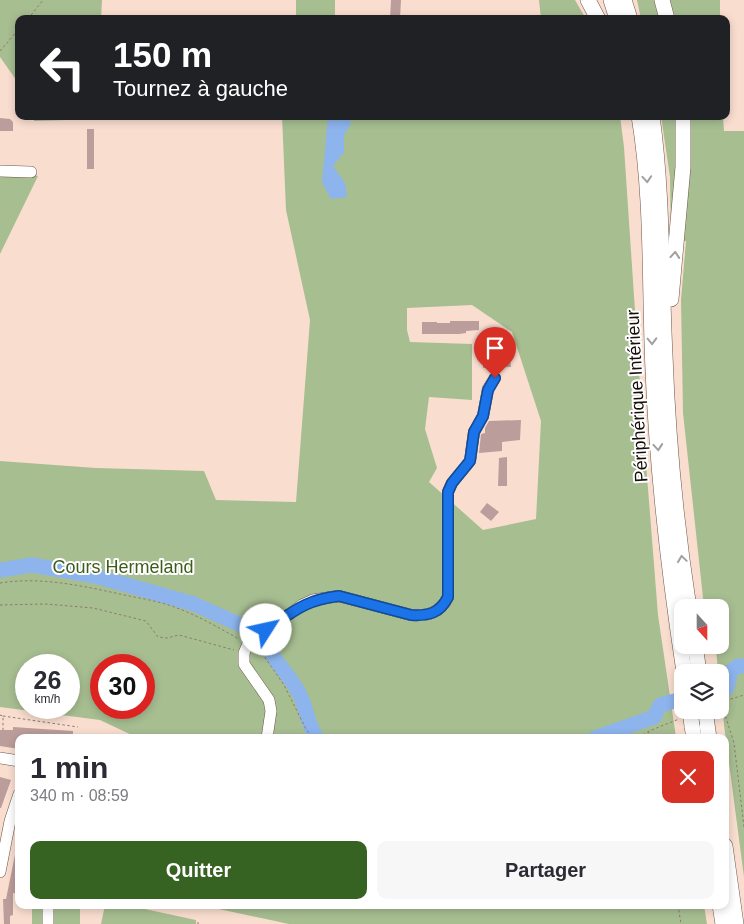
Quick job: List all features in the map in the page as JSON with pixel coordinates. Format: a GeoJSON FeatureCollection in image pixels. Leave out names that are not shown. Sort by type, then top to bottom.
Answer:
{"type":"FeatureCollection","features":[{"type":"Feature","properties":{"kind":"highway"},"geometry":{"type":"LineString","coordinates":[[588,0],[596,15]]}},
{"type":"Feature","properties":{"kind":"highway"},"geometry":{"type":"LineString","coordinates":[[611,0],[616,15]]}},
{"type":"Feature","properties":{"kind":"highway"},"geometry":{"type":"LineString","coordinates":[[624,0],[629,15]]}},
{"type":"Feature","properties":{"kind":"highway"},"geometry":{"type":"LineString","coordinates":[[662,0],[666,15]]}},
{"type":"Feature","properties":{"kind":"highway"},"geometry":{"type":"LineString","coordinates":[[652,120],[661,213],[663,318],[672,467],[688,599]]}},
{"type":"Feature","properties":{"kind":"highway"},"geometry":{"type":"LineString","coordinates":[[663,318],[670,310],[683,167],[683,120]]}},
{"type":"Feature","properties":{"kind":"highway","name":"Périphérique Intérieur"},"geometry":{"type":"LineString","coordinates":[[640,123],[648,191],[655,413],[667,540],[680,599]]}},
{"type":"Feature","properties":{"kind":"highway"},"geometry":{"type":"LineString","coordinates":[[706,719],[708,732]]}},
{"type":"Feature","properties":{"kind":"highway"},"geometry":{"type":"LineString","coordinates":[[729,874],[736,924]]}},
{"type":"Feature","properties":{"kind":"highway"},"geometry":{"type":"LineString","coordinates":[[721,909],[723,924]]}},
{"type":"Feature","properties":{"kind":"street"},"geometry":{"type":"LineString","coordinates":[[0,171],[31,172]]}},
{"type":"Feature","properties":{"kind":"street"},"geometry":{"type":"LineString","coordinates":[[268,734],[271,711],[269,700],[244,664],[248,646],[266,630],[302,605],[339,596],[416,615],[433,614],[443,607],[448,597],[448,492],[452,483],[470,461],[474,432],[483,416],[488,390],[495,378]]}},
{"type":"Feature","properties":{"kind":"street"},"geometry":{"type":"LineString","coordinates":[[0,758],[15,760]]}},
{"type":"Feature","properties":{"kind":"street"},"geometry":{"type":"LineString","coordinates":[[0,872],[10,821],[15,806]]}},
{"type":"Feature","properties":{"kind":"street"},"geometry":{"type":"LineString","coordinates":[[48,909],[48,924]]}},
{"type":"Feature","properties":{"kind":"path"},"geometry":{"type":"LineString","coordinates":[[31,15],[44,0]]}},
{"type":"Feature","properties":{"kind":"path"},"geometry":{"type":"LineString","coordinates":[[0,51],[15,34]]}},
{"type":"Feature","properties":{"kind":"path"},"geometry":{"type":"LineString","coordinates":[[0,583],[13,581],[55,582],[93,588],[176,607],[199,617],[248,646],[284,685],[310,734]]}},
{"type":"Feature","properties":{"kind":"path"},"geometry":{"type":"LineString","coordinates":[[0,605],[46,604],[93,608],[146,621],[158,637],[166,638],[179,635],[248,646]]}},
{"type":"Feature","properties":{"kind":"path"},"geometry":{"type":"LineString","coordinates":[[729,699],[744,695]]}},
{"type":"Feature","properties":{"kind":"path"},"geometry":{"type":"LineString","coordinates":[[0,716],[78,727]]}},
{"type":"Feature","properties":{"kind":"path"},"geometry":{"type":"LineString","coordinates":[[3,716],[3,730]]}},
{"type":"Feature","properties":{"kind":"path"},"geometry":{"type":"LineString","coordinates":[[726,719],[734,743],[744,827]]}},
{"type":"Feature","properties":{"kind":"path"},"geometry":{"type":"LineString","coordinates":[[645,734],[649,731],[690,722]]}},
{"type":"Feature","properties":{"kind":"path"},"geometry":{"type":"LineString","coordinates":[[679,909],[681,924]]}},
{"type":"Feature","properties":{"kind":"green space"},"geometry":{"type":"Polygon","coordinates":[[[0,0],[102,0],[101,15],[15,15],[15,78],[0,57],[0,0]]]}},
{"type":"Feature","properties":{"kind":"green space"},"geometry":{"type":"Polygon","coordinates":[[[296,0],[335,0],[335,15],[296,15],[296,0]]]}},
{"type":"Feature","properties":{"kind":"green space"},"geometry":{"type":"Polygon","coordinates":[[[539,0],[575,0],[584,15],[541,15],[539,0]]]}},
{"type":"Feature","properties":{"kind":"green space"},"geometry":{"type":"Polygon","coordinates":[[[637,0],[720,0],[720,15],[640,15],[637,0]]]}},
{"type":"Feature","properties":{"kind":"green space"},"geometry":{"type":"Polygon","coordinates":[[[34,120],[67,120],[34,121],[34,120]]]}},
{"type":"Feature","properties":{"kind":"green space","name":"Cours Hermeland"},"geometry":{"type":"Polygon","coordinates":[[[282,120],[621,120],[658,615],[676,734],[130,734],[100,720],[92,719],[155,719],[155,654],[90,654],[90,719],[80,717],[80,654],[15,654],[15,709],[0,707],[0,461],[96,468],[204,471],[216,500],[296,502],[310,320],[286,210],[282,120]],[[472,305],[407,308],[407,330],[410,342],[472,344],[472,400],[429,397],[425,429],[437,468],[429,482],[483,530],[536,519],[541,421],[512,332],[472,305]]]}},
{"type":"Feature","properties":{"kind":"green space"},"geometry":{"type":"Polygon","coordinates":[[[662,120],[723,120],[724,131],[744,131],[744,877],[729,763],[729,734],[725,734],[724,719],[729,719],[729,664],[717,664],[716,654],[729,654],[729,599],[703,599],[683,413],[681,300],[686,241],[671,242],[670,177],[662,120]]]}},
{"type":"Feature","properties":{"kind":"green space"},"geometry":{"type":"Polygon","coordinates":[[[0,173],[38,176],[0,254],[0,173]]]}},
{"type":"Feature","properties":{"kind":"green space"},"geometry":{"type":"Polygon","coordinates":[[[32,909],[80,909],[80,924],[32,924],[32,909]]]}},
{"type":"Feature","properties":{"kind":"green space"},"geometry":{"type":"Polygon","coordinates":[[[104,909],[145,909],[196,920],[196,924],[101,924],[104,909]]]}},
{"type":"Feature","properties":{"kind":"green space"},"geometry":{"type":"Polygon","coordinates":[[[219,909],[705,909],[707,924],[289,924],[219,909]]]}},
{"type":"Feature","properties":{"kind":"water"},"geometry":{"type":"Polygon","coordinates":[[[328,120],[350,120],[351,124],[344,135],[344,152],[333,166],[345,183],[347,197],[331,199],[322,182],[328,120]]]}},
{"type":"Feature","properties":{"kind":"building"},"geometry":{"type":"Polygon","coordinates":[[[391,0],[401,0],[400,15],[390,15],[391,0]]]}},
{"type":"Feature","properties":{"kind":"building"},"geometry":{"type":"Polygon","coordinates":[[[0,118],[10,119],[13,122],[13,131],[0,131],[0,118]]]}},
{"type":"Feature","properties":{"kind":"building"},"geometry":{"type":"Polygon","coordinates":[[[87,129],[94,129],[94,169],[87,169],[87,129]]]}},
{"type":"Feature","properties":{"kind":"building"},"geometry":{"type":"Polygon","coordinates":[[[450,321],[479,321],[479,330],[466,331],[466,333],[459,334],[422,334],[422,322],[450,323],[450,321]]]}},
{"type":"Feature","properties":{"kind":"building"},"geometry":{"type":"Polygon","coordinates":[[[500,335],[507,335],[511,367],[483,368],[483,352],[500,351],[500,335]]]}},
{"type":"Feature","properties":{"kind":"building"},"geometry":{"type":"Polygon","coordinates":[[[521,420],[520,440],[502,442],[502,451],[479,453],[481,434],[485,433],[485,428],[489,421],[521,420]]]}},
{"type":"Feature","properties":{"kind":"building"},"geometry":{"type":"Polygon","coordinates":[[[507,457],[507,486],[498,486],[499,458],[507,457]]]}},
{"type":"Feature","properties":{"kind":"building"},"geometry":{"type":"Polygon","coordinates":[[[487,503],[499,512],[491,521],[480,512],[487,503]]]}},
{"type":"Feature","properties":{"kind":"building"},"geometry":{"type":"Polygon","coordinates":[[[13,727],[73,731],[73,734],[15,734],[15,748],[0,746],[0,730],[13,730],[13,727]]]}},
{"type":"Feature","properties":{"kind":"building"},"geometry":{"type":"Polygon","coordinates":[[[0,777],[11,780],[1,808],[0,808],[0,777]]]}},
{"type":"Feature","properties":{"kind":"building"},"geometry":{"type":"Polygon","coordinates":[[[15,855],[15,893],[13,893],[13,915],[10,916],[10,924],[4,924],[3,899],[6,899],[15,855]]]}},
{"type":"Feature","properties":{"kind":"waterway"},"geometry":{"type":"LineString","coordinates":[[0,570],[32,565],[95,576],[194,604],[243,626],[256,627],[271,653],[297,689],[315,734]]}},
{"type":"Feature","properties":{"kind":"waterway"},"geometry":{"type":"LineString","coordinates":[[729,680],[731,671],[738,666],[744,666]]}},
{"type":"Feature","properties":{"kind":"waterway"},"geometry":{"type":"LineString","coordinates":[[606,734],[654,717],[660,705],[674,701]]}},
{"type":"Feature","properties":{"kind":"route"},"geometry":{"type":"LineString","coordinates":[[266,630],[302,605],[314,600],[339,596],[411,615],[433,614],[443,607],[448,597],[448,492],[452,483],[470,461],[474,432],[483,416],[488,390],[495,378]]}}]}
